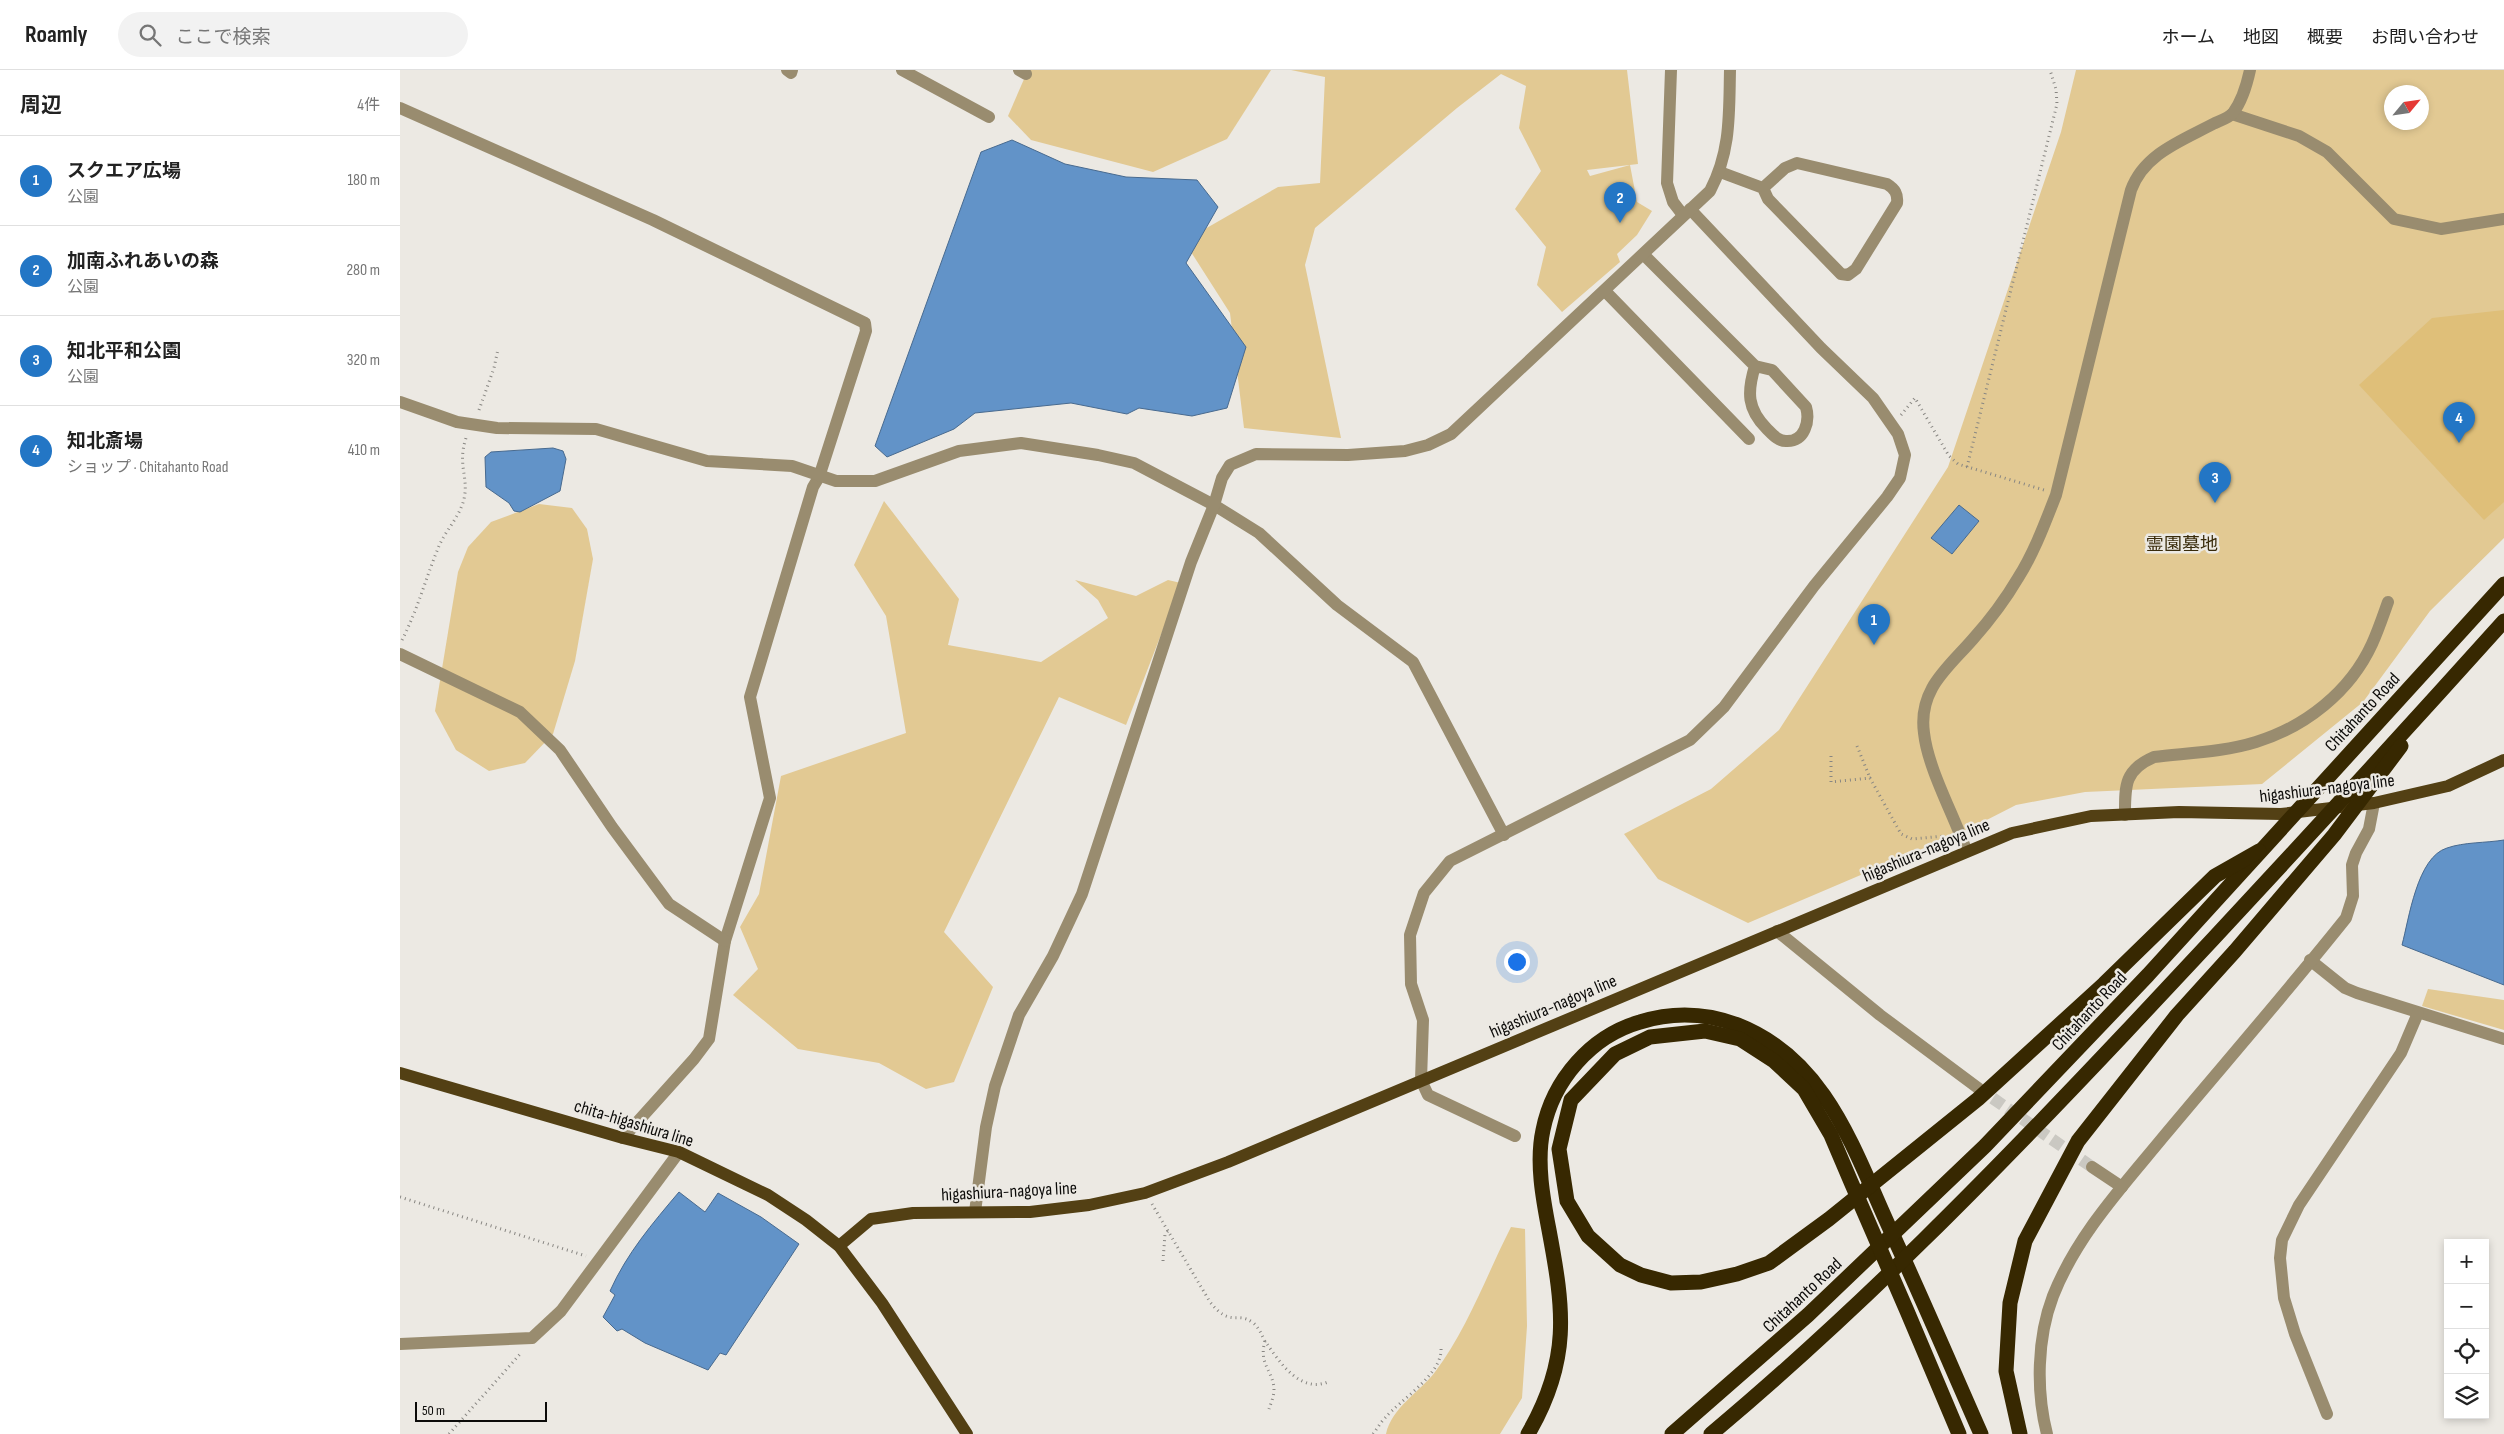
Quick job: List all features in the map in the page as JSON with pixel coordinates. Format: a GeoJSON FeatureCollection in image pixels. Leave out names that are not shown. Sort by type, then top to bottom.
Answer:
{"type":"FeatureCollection","features":[{"type":"Feature","properties":{"kind":"highway","name":"Chitahanto Road"},"geometry":{"type":"LineString","coordinates":[[1672,1434],[1801,1322],[1936,1194],[2053,1076],[2504,584]]}},
{"type":"Feature","properties":{"kind":"highway"},"geometry":{"type":"LineString","coordinates":[[1711,1434],[1823,1336],[1930,1236],[2180,975],[2504,621]]}},
{"type":"Feature","properties":{"kind":"highway"},"geometry":{"type":"LineString","coordinates":[[2020,1434],[2006,1372],[2010,1303],[2025,1241],[2078,1141],[2177,1015],[2235,951],[2334,835],[2374,785],[2442,690]]}},
{"type":"Feature","properties":{"kind":"highway"},"geometry":{"type":"LineString","coordinates":[[1959,1434],[1907,1311],[1851,1182],[1831,1135],[1804,1090],[1774,1061],[1740,1039],[1705,1031],[1650,1037],[1615,1054],[1571,1100],[1559,1149],[1567,1201],[1588,1236],[1620,1266],[1642,1275],[1671,1283],[1701,1282],[1738,1274],[1768,1263],[1829,1219],[1978,1099],[2104,984],[2215,876],[2259,851]]}},
{"type":"Feature","properties":{"kind":"highway"},"geometry":{"type":"LineString","coordinates":[[1528,1434],[1540,1414],[1559,1360],[1562,1306],[1541,1188],[1542,1132],[1553,1099],[1567,1075],[1585,1052],[1620,1027],[1662,1015],[1697,1015],[1726,1020],[1756,1032],[1776,1044],[1800,1065],[1819,1086],[1835,1110],[1923,1299],[1980,1434]]}},
{"type":"Feature","properties":{"kind":"main road","name":"higashiura-nagoya line"},"geometry":{"type":"LineString","coordinates":[[839,1246],[871,1219],[913,1213],[1040,1211],[1088,1205],[1145,1193],[1228,1162],[1966,850],[2012,833],[2090,816],[2179,812],[2281,814],[2374,803],[2448,786],[2504,760]]}},
{"type":"Feature","properties":{"kind":"main road","name":"chita-higashiura line"},"geometry":{"type":"LineString","coordinates":[[400,1073],[624,1138],[679,1152],[768,1195],[806,1220],[839,1246]]}},
{"type":"Feature","properties":{"kind":"main road"},"geometry":{"type":"LineString","coordinates":[[839,1246],[882,1303],[966,1434]]}},
{"type":"Feature","properties":{"kind":"street"},"geometry":{"type":"LineString","coordinates":[[787,70],[791,72],[792,70]]}},
{"type":"Feature","properties":{"kind":"street"},"geometry":{"type":"LineString","coordinates":[[902,70],[990,117]]}},
{"type":"Feature","properties":{"kind":"street"},"geometry":{"type":"LineString","coordinates":[[1515,1136],[1428,1095],[1421,1080],[1423,1020],[1412,984],[1410,935],[1424,893],[1450,861],[1690,740],[1704,729],[1724,707],[1775,636],[1900,478],[1905,455],[1898,434],[1873,398],[1686,212],[1673,202],[1667,183],[1671,70]]}},
{"type":"Feature","properties":{"kind":"street"},"geometry":{"type":"LineString","coordinates":[[975,1212],[986,1127],[995,1086],[1013,1033],[1019,1016],[1053,956],[1082,894],[1191,562],[1214,505],[1222,478],[1230,465],[1242,458],[1256,454],[1348,455],[1405,451],[1428,445],[1451,434],[1644,255],[1686,212],[1710,191],[1720,172],[1728,141],[1730,70]]}},
{"type":"Feature","properties":{"kind":"street"},"geometry":{"type":"LineString","coordinates":[[1966,850],[1931,761],[1924,733],[1924,713],[1930,693],[1940,672],[1992,616],[2019,577],[2040,535],[2056,494],[2136,175],[2168,147],[2232,114],[2245,90],[2250,70]]}},
{"type":"Feature","properties":{"kind":"street"},"geometry":{"type":"LineString","coordinates":[[400,108],[653,220],[865,324],[866,331],[819,476],[813,487],[750,697],[770,798],[725,941],[708,1039],[694,1059],[624,1138]]}},
{"type":"Feature","properties":{"kind":"street"},"geometry":{"type":"LineString","coordinates":[[2232,114],[2299,136],[2327,152],[2394,219],[2441,230],[2504,219]]}},
{"type":"Feature","properties":{"kind":"street"},"geometry":{"type":"LineString","coordinates":[[1720,172],[1763,188],[1768,199],[1841,274],[1848,275],[1856,269],[1897,203],[1898,197],[1894,188],[1887,184],[1798,163],[1785,168],[1763,188]]}},
{"type":"Feature","properties":{"kind":"street"},"geometry":{"type":"LineString","coordinates":[[1644,255],[1755,366],[1772,370],[1806,407],[1808,414],[1806,429],[1799,438],[1788,442],[1776,439],[1752,411],[1749,384],[1755,366]]}},
{"type":"Feature","properties":{"kind":"street"},"geometry":{"type":"LineString","coordinates":[[1605,291],[1749,439]]}},
{"type":"Feature","properties":{"kind":"street"},"geometry":{"type":"LineString","coordinates":[[400,402],[457,422],[497,428],[596,429],[707,461],[792,466],[836,481],[875,481],[959,451],[1021,443],[1098,455],[1134,463],[1214,505],[1259,533],[1337,605],[1413,662],[1504,835]]}},
{"type":"Feature","properties":{"kind":"street"},"geometry":{"type":"LineString","coordinates":[[2125,815],[2125,786],[2131,772],[2140,763],[2154,757],[2255,743],[2306,719],[2327,704],[2344,687],[2371,646],[2388,602]]}},
{"type":"Feature","properties":{"kind":"street"},"geometry":{"type":"LineString","coordinates":[[400,654],[520,712],[560,750],[612,828],[669,904],[725,941]]}},
{"type":"Feature","properties":{"kind":"street"},"geometry":{"type":"LineString","coordinates":[[2047,1434],[2044,1421],[2040,1350],[2052,1298],[2077,1246],[2122,1187],[2346,918],[2353,896],[2352,865],[2356,853],[2369,830],[2374,803]]}},
{"type":"Feature","properties":{"kind":"street"},"geometry":{"type":"LineString","coordinates":[[1777,931],[1880,1015],[1978,1088]]}},
{"type":"Feature","properties":{"kind":"street"},"geometry":{"type":"LineString","coordinates":[[2310,960],[2345,988],[2418,1013],[2504,1039]]}},
{"type":"Feature","properties":{"kind":"street"},"geometry":{"type":"LineString","coordinates":[[2327,1414],[2284,1298],[2280,1258],[2282,1240],[2299,1205],[2401,1053],[2418,1013]]}},
{"type":"Feature","properties":{"kind":"street"},"geometry":{"type":"LineString","coordinates":[[400,1344],[532,1338],[561,1311],[679,1152]]}},
{"type":"Feature","properties":{"kind":"street"},"geometry":{"type":"LineString","coordinates":[[2092,1167],[2122,1187]]}},
{"type":"Feature","properties":{"kind":"path"},"geometry":{"type":"LineString","coordinates":[[1967,467],[2057,104],[2056,89],[2050,70]]}},
{"type":"Feature","properties":{"kind":"path"},"geometry":{"type":"LineString","coordinates":[[400,644],[426,586],[439,546],[464,499],[465,483],[461,452],[492,376],[498,349]]}},
{"type":"Feature","properties":{"kind":"path"},"geometry":{"type":"LineString","coordinates":[[1893,426],[1915,398],[1949,456],[1958,464],[2056,494]]}},
{"type":"Feature","properties":{"kind":"path"},"geometry":{"type":"LineString","coordinates":[[1857,746],[1870,778],[1901,834],[1912,839],[1961,834]]}},
{"type":"Feature","properties":{"kind":"path"},"geometry":{"type":"LineString","coordinates":[[1831,756],[1831,782],[1870,778]]}},
{"type":"Feature","properties":{"kind":"path"},"geometry":{"type":"LineString","coordinates":[[1145,1193],[1210,1302],[1220,1315],[1228,1319],[1250,1320],[1257,1326],[1265,1341],[1299,1381],[1320,1386],[1330,1381]]}},
{"type":"Feature","properties":{"kind":"path"},"geometry":{"type":"LineString","coordinates":[[400,1197],[584,1255],[596,1264]]}},
{"type":"Feature","properties":{"kind":"path"},"geometry":{"type":"LineString","coordinates":[[1163,1261],[1164,1234],[1168,1231]]}},
{"type":"Feature","properties":{"kind":"path"},"geometry":{"type":"LineString","coordinates":[[449,1434],[532,1338]]}},
{"type":"Feature","properties":{"kind":"path"},"geometry":{"type":"LineString","coordinates":[[1265,1341],[1263,1348],[1265,1365],[1274,1387],[1269,1408]]}},
{"type":"Feature","properties":{"kind":"path"},"geometry":{"type":"LineString","coordinates":[[1373,1434],[1385,1417],[1406,1400],[1434,1368],[1442,1353],[1441,1348]]}},
{"type":"Feature","properties":{"kind":"green space"},"geometry":{"type":"Polygon","coordinates":[[[1028,70],[1271,70],[1227,139],[1153,172],[1031,140],[1008,116],[1028,70]]]}},
{"type":"Feature","properties":{"kind":"green space"},"geometry":{"type":"Polygon","coordinates":[[[1291,70],[1627,70],[1638,164],[1587,170],[1590,176],[1630,165],[1637,202],[1652,211],[1637,235],[1617,254],[1620,262],[1562,312],[1537,285],[1546,247],[1515,209],[1541,171],[1519,128],[1526,86],[1501,74],[1457,108],[1315,228],[1305,265],[1341,438],[1244,428],[1230,313],[1184,241],[1278,187],[1320,183],[1325,77],[1291,70]]]}},
{"type":"Feature","properties":{"kind":"green space","name":"霊園墓地"},"geometry":{"type":"Polygon","coordinates":[[[2076,70],[2504,70],[2504,538],[2430,611],[2363,702],[2262,784],[2085,792],[2016,805],[1971,828],[1748,923],[1658,879],[1624,834],[1711,789],[1779,730],[1948,467],[2061,132],[2076,70]]]}},
{"type":"Feature","properties":{"kind":"green space"},"geometry":{"type":"Polygon","coordinates":[[[884,501],[959,599],[948,645],[1041,662],[1108,618],[1098,600],[1075,580],[1136,596],[1168,580],[1181,583],[1126,725],[1059,697],[944,932],[993,987],[954,1082],[926,1089],[879,1063],[798,1049],[733,995],[758,969],[740,927],[759,894],[781,776],[906,733],[886,616],[854,565],[884,501]]]}},
{"type":"Feature","properties":{"kind":"green space"},"geometry":{"type":"Polygon","coordinates":[[[539,504],[572,508],[587,529],[593,559],[575,661],[553,734],[525,763],[489,771],[456,750],[435,711],[458,572],[468,547],[491,522],[539,504]]]}},
{"type":"Feature","properties":{"kind":"green space"},"geometry":{"type":"Polygon","coordinates":[[[2428,989],[2504,1000],[2504,1030],[2422,1006],[2428,989]]]}},
{"type":"Feature","properties":{"kind":"green space"},"geometry":{"type":"Polygon","coordinates":[[[1511,1227],[1525,1229],[1527,1326],[1522,1398],[1500,1434],[1386,1434],[1394,1416],[1435,1372],[1457,1338],[1511,1227]]]}},
{"type":"Feature","properties":{"kind":"water"},"geometry":{"type":"Polygon","coordinates":[[[1012,140],[1065,164],[1126,177],[1197,180],[1218,207],[1186,263],[1246,347],[1227,408],[1192,416],[1139,408],[1127,414],[1071,403],[975,413],[954,429],[887,457],[875,446],[981,152],[1012,140]]]}},
{"type":"Feature","properties":{"kind":"water"},"geometry":{"type":"Polygon","coordinates":[[[553,448],[563,451],[566,459],[560,491],[520,512],[514,511],[509,503],[486,487],[485,457],[491,452],[553,448]]]}},
{"type":"Feature","properties":{"kind":"water"},"geometry":{"type":"Polygon","coordinates":[[[1959,505],[1979,521],[1952,554],[1931,538],[1959,505]]]}},
{"type":"Feature","properties":{"kind":"water"},"geometry":{"type":"Polygon","coordinates":[[[2504,840],[2504,985],[2402,945],[2411,905],[2421,876],[2428,863],[2447,848],[2504,840]]]}},
{"type":"Feature","properties":{"kind":"water"},"geometry":{"type":"Polygon","coordinates":[[[679,1192],[705,1212],[718,1193],[761,1217],[799,1244],[726,1355],[720,1353],[708,1370],[645,1343],[622,1329],[617,1331],[603,1317],[615,1295],[610,1291],[624,1264],[650,1227],[679,1192]]]}},
{"type":"Feature","properties":{"kind":"building"},"geometry":{"type":"Polygon","coordinates":[[[2504,310],[2504,502],[2484,520],[2359,385],[2432,318],[2504,310]]]}},
{"type":"Feature","properties":{"kind":"tunnel"},"geometry":{"type":"LineString","coordinates":[[1978,1088],[2092,1167]]}},
{"type":"Feature","properties":{"kind":"place","name":"加南ふれあいの森"},"geometry":{"type":"Point","coordinates":[1620,223]}},
{"type":"Feature","properties":{"kind":"place","name":"知北斎場"},"geometry":{"type":"Point","coordinates":[2459,443]}},
{"type":"Feature","properties":{"kind":"place","name":"知北平和公園"},"geometry":{"type":"Point","coordinates":[2215,503]}},
{"type":"Feature","properties":{"kind":"place","name":"スクエア広場"},"geometry":{"type":"Point","coordinates":[1874,645]}}]}
